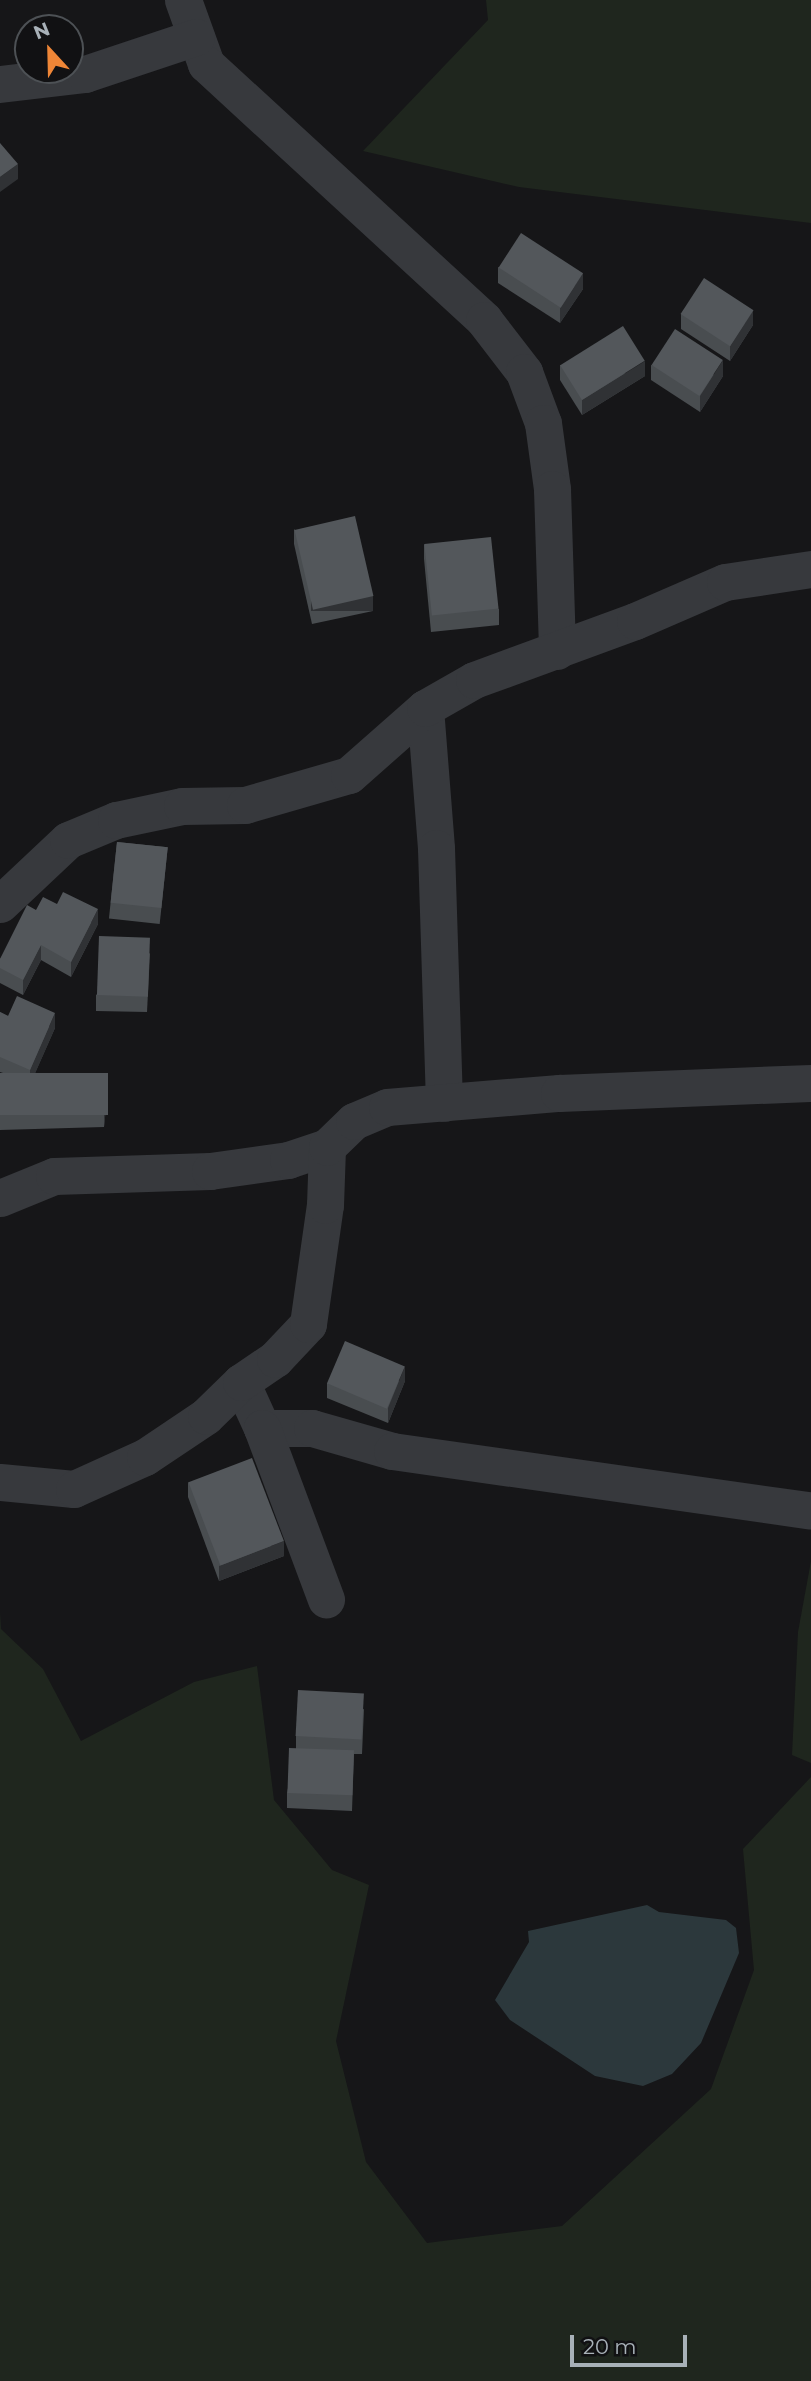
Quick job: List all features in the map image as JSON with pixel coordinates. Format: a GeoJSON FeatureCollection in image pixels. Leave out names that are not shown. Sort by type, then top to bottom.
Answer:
{"type":"FeatureCollection","features":[{"type":"Feature","properties":{"kind":"street"},"geometry":{"type":"LineString","coordinates":[[183,0],[206,64],[484,320],[524,372],[543,423],[552,489],[557,651]]}},
{"type":"Feature","properties":{"kind":"street"},"geometry":{"type":"LineString","coordinates":[[0,84],[85,74],[196,37]]}},
{"type":"Feature","properties":{"kind":"street"},"geometry":{"type":"LineString","coordinates":[[0,904],[68,840],[116,820],[182,806],[245,804],[349,775],[425,708],[474,680],[557,651],[725,582],[811,569]]}},
{"type":"Feature","properties":{"kind":"street"},"geometry":{"type":"LineString","coordinates":[[425,708],[436,848],[444,1103]]}},
{"type":"Feature","properties":{"kind":"street"},"geometry":{"type":"LineString","coordinates":[[0,1198],[54,1176],[210,1171],[288,1160],[327,1147],[354,1121],[387,1107],[811,1083]]}},
{"type":"Feature","properties":{"kind":"street"},"geometry":{"type":"LineString","coordinates":[[0,1482],[74,1489],[145,1457],[206,1416],[241,1382],[275,1360],[308,1324],[325,1205],[327,1147]]}},
{"type":"Feature","properties":{"kind":"street"},"geometry":{"type":"LineString","coordinates":[[241,1382],[262,1428],[326,1599]]}},
{"type":"Feature","properties":{"kind":"street"},"geometry":{"type":"LineString","coordinates":[[262,1428],[312,1429],[391,1451],[811,1511]]}},
{"type":"Feature","properties":{"kind":"shaded area"},"geometry":{"type":"Polygon","coordinates":[[[486,0],[811,0],[811,223],[519,187],[363,151],[488,20],[486,0]]]}},
{"type":"Feature","properties":{"kind":"shaded area"},"geometry":{"type":"Polygon","coordinates":[[[811,1561],[811,1763],[792,1755],[798,1632],[811,1561]]]}},
{"type":"Feature","properties":{"kind":"shaded area"},"geometry":{"type":"Polygon","coordinates":[[[0,1612],[1,1629],[43,1669],[81,1741],[194,1682],[257,1666],[274,1800],[332,1870],[369,1885],[336,2041],[366,2162],[427,2243],[562,2226],[711,2089],[754,1970],[743,1849],[811,1777],[811,2381],[0,2381],[0,1612]]]}},
{"type":"Feature","properties":{"kind":"shaded area"},"geometry":{"type":"Polygon","coordinates":[[[647,1905],[659,1912],[726,1920],[736,1928],[739,1953],[701,2043],[672,2074],[643,2086],[595,2076],[510,2020],[495,2000],[529,1942],[528,1931],[647,1905]]]}},
{"type":"Feature","properties":{"kind":"building"},"geometry":{"type":"Polygon","coordinates":[[[0,143],[18,164],[0,177],[0,143]]]}},
{"type":"Feature","properties":{"kind":"building"},"geometry":{"type":"Polygon","coordinates":[[[521,233],[583,273],[561,308],[499,267],[521,233]]]}},
{"type":"Feature","properties":{"kind":"building"},"geometry":{"type":"Polygon","coordinates":[[[704,278],[753,310],[730,346],[681,314],[704,278]]]}},
{"type":"Feature","properties":{"kind":"building"},"geometry":{"type":"Polygon","coordinates":[[[623,326],[645,361],[582,400],[560,365],[623,326]]]}},
{"type":"Feature","properties":{"kind":"building"},"geometry":{"type":"Polygon","coordinates":[[[675,329],[723,360],[699,396],[652,365],[675,329]]]}},
{"type":"Feature","properties":{"kind":"building"},"geometry":{"type":"Polygon","coordinates":[[[355,516],[373,596],[313,610],[295,530],[355,516]]]}},
{"type":"Feature","properties":{"kind":"building"},"geometry":{"type":"Polygon","coordinates":[[[491,537],[499,609],[432,616],[424,544],[491,537]]]}},
{"type":"Feature","properties":{"kind":"building"},"geometry":{"type":"Polygon","coordinates":[[[117,842],[168,847],[161,908],[111,903],[117,842]]]}},
{"type":"Feature","properties":{"kind":"building"},"geometry":{"type":"Polygon","coordinates":[[[63,892],[98,909],[71,962],[41,945],[23,980],[0,968],[0,959],[27,905],[36,910],[43,897],[57,904],[63,892]]]}},
{"type":"Feature","properties":{"kind":"building"},"geometry":{"type":"Polygon","coordinates":[[[99,936],[150,938],[148,997],[97,995],[99,936]]]}},
{"type":"Feature","properties":{"kind":"building"},"geometry":{"type":"Polygon","coordinates":[[[17,996],[55,1013],[30,1070],[0,1057],[0,1012],[8,1016],[17,996]]]}},
{"type":"Feature","properties":{"kind":"building"},"geometry":{"type":"Polygon","coordinates":[[[0,1073],[108,1073],[108,1115],[0,1115],[0,1073]]]}},
{"type":"Feature","properties":{"kind":"building"},"geometry":{"type":"Polygon","coordinates":[[[345,1341],[405,1366],[387,1409],[327,1383],[345,1341]]]}},
{"type":"Feature","properties":{"kind":"building"},"geometry":{"type":"Polygon","coordinates":[[[252,1458],[284,1541],[220,1565],[189,1482],[252,1458]]]}},
{"type":"Feature","properties":{"kind":"building"},"geometry":{"type":"Polygon","coordinates":[[[298,1690],[364,1693],[362,1739],[296,1736],[298,1690]]]}},
{"type":"Feature","properties":{"kind":"building"},"geometry":{"type":"Polygon","coordinates":[[[289,1748],[354,1750],[352,1795],[287,1793],[289,1748]]]}}]}
